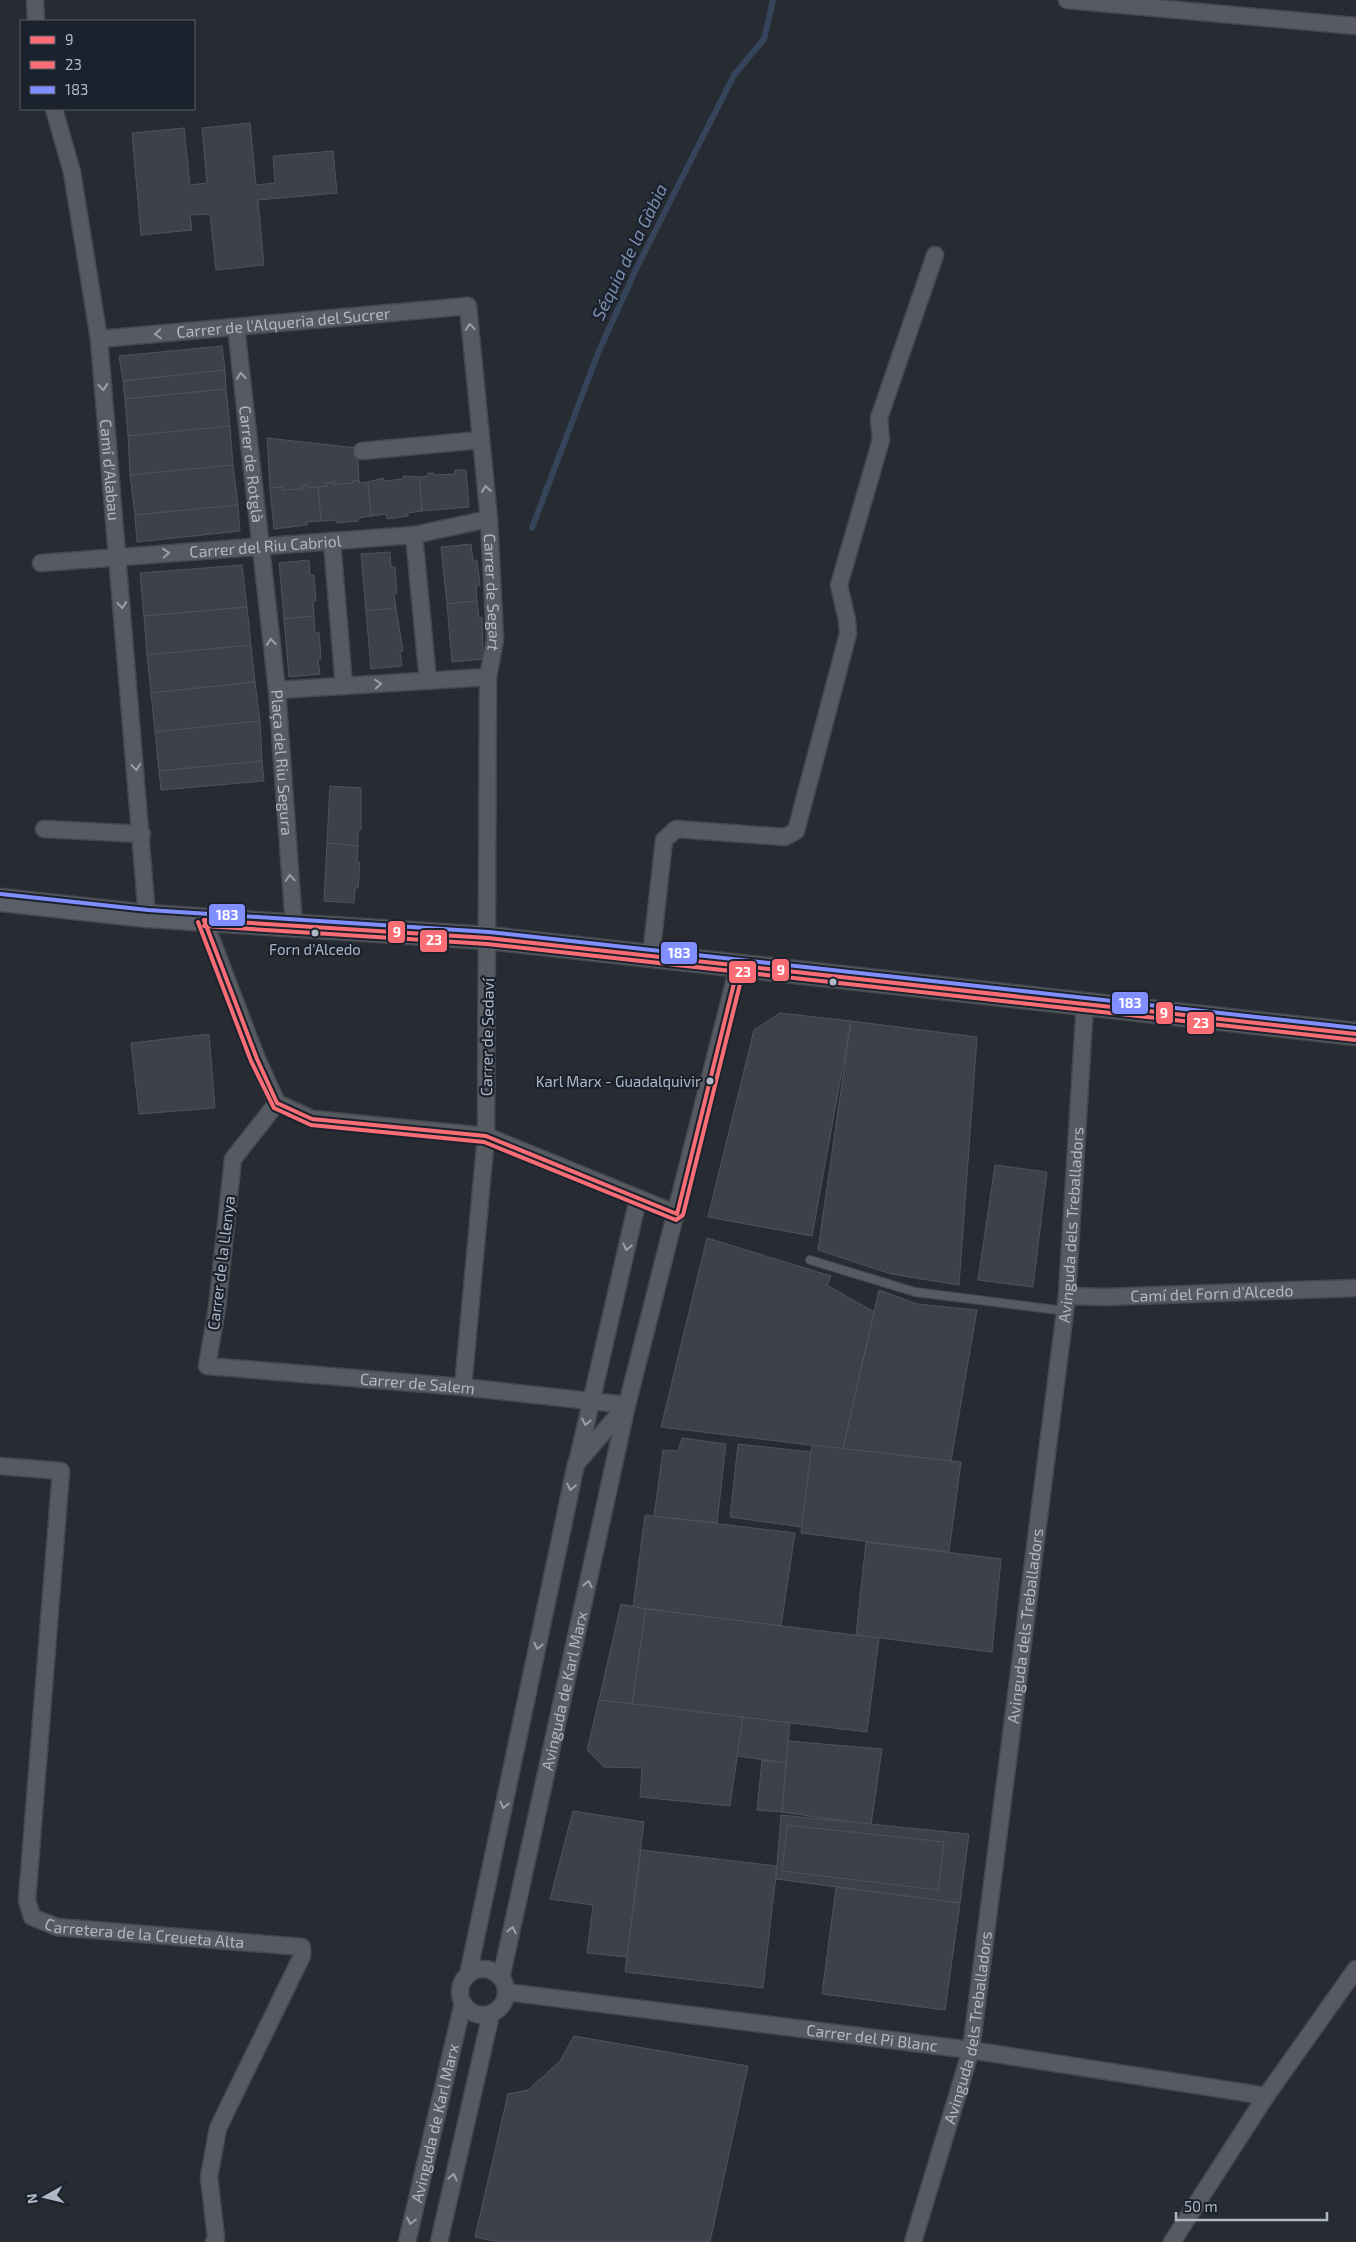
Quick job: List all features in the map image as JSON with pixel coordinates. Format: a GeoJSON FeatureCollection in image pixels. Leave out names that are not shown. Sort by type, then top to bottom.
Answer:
{"type":"FeatureCollection","features":[{"type":"Feature","properties":{"kind":"street"},"geometry":{"type":"LineString","coordinates":[[35,0],[36,20]]}},
{"type":"Feature","properties":{"kind":"street"},"geometry":{"type":"LineString","coordinates":[[1067,0],[1356,26]]}},
{"type":"Feature","properties":{"kind":"street","name":"Camí d'Alabau"},"geometry":{"type":"LineString","coordinates":[[54,110],[72,172],[99,339],[142,834],[147,916]]}},
{"type":"Feature","properties":{"kind":"street"},"geometry":{"type":"LineString","coordinates":[[651,957],[664,840],[676,829],[785,837],[796,831],[848,634],[847,620],[839,585],[881,440],[879,418],[936,255]]}},
{"type":"Feature","properties":{"kind":"street","name":"Carrer de l'Alqueria del Sucrer"},"geometry":{"type":"LineString","coordinates":[[99,339],[468,306]]}},
{"type":"Feature","properties":{"kind":"street","name":"Carrer de Segart"},"geometry":{"type":"LineString","coordinates":[[468,306],[489,519],[495,640],[488,677],[488,938]]}},
{"type":"Feature","properties":{"kind":"street","name":"Carrer de Rotglà"},"geometry":{"type":"LineString","coordinates":[[236,327],[277,690]]}},
{"type":"Feature","properties":{"kind":"street"},"geometry":{"type":"LineString","coordinates":[[362,451],[480,440]]}},
{"type":"Feature","properties":{"kind":"street","name":"Carrer del Riu Cabriol"},"geometry":{"type":"LineString","coordinates":[[41,563],[414,536],[489,519]]}},
{"type":"Feature","properties":{"kind":"street"},"geometry":{"type":"LineString","coordinates":[[414,536],[428,681]]}},
{"type":"Feature","properties":{"kind":"street"},"geometry":{"type":"LineString","coordinates":[[332,541],[344,686]]}},
{"type":"Feature","properties":{"kind":"street","name":"Plaça del Riu Segura"},"geometry":{"type":"LineString","coordinates":[[294,926],[277,690],[488,677]]}},
{"type":"Feature","properties":{"kind":"street"},"geometry":{"type":"LineString","coordinates":[[44,830],[142,834]]}},
{"type":"Feature","properties":{"kind":"street"},"geometry":{"type":"LineString","coordinates":[[0,900],[147,916],[488,938],[1356,1034]]}},
{"type":"Feature","properties":{"kind":"street"},"geometry":{"type":"LineString","coordinates":[[204,920],[257,1059],[277,1103],[312,1118],[486,1136],[677,1214]]}},
{"type":"Feature","properties":{"kind":"street","name":"Carrer de Sedaví"},"geometry":{"type":"LineString","coordinates":[[463,1387],[486,1136],[488,938]]}},
{"type":"Feature","properties":{"kind":"street","name":"Avinguda de Karl Marx"},"geometry":{"type":"LineString","coordinates":[[504,1985],[627,1405],[677,1214],[738,967]]}},
{"type":"Feature","properties":{"kind":"street","name":"Avinguda dels Treballadors"},"geometry":{"type":"LineString","coordinates":[[913,2242],[971,2050],[1066,1303],[1085,1003]]}},
{"type":"Feature","properties":{"kind":"street","name":"Carrer de la Llenya"},"geometry":{"type":"LineString","coordinates":[[207,1366],[217,1308],[233,1159],[277,1103]]}},
{"type":"Feature","properties":{"kind":"street","name":"Avinguda de Karl Marx"},"geometry":{"type":"LineString","coordinates":[[468,1975],[576,1464],[638,1199]]}},
{"type":"Feature","properties":{"kind":"street","name":"Camí del Forn d'Alcedo"},"geometry":{"type":"LineString","coordinates":[[1066,1303],[1106,1297],[1356,1288]]}},
{"type":"Feature","properties":{"kind":"street","name":"Carrer de Salem"},"geometry":{"type":"LineString","coordinates":[[207,1366],[463,1387],[627,1405]]}},
{"type":"Feature","properties":{"kind":"street","name":"Avinguda de Karl Marx"},"geometry":{"type":"LineString","coordinates":[[576,1464],[627,1405]]}},
{"type":"Feature","properties":{"kind":"street","name":"Carretera de la Creueta Alta"},"geometry":{"type":"LineString","coordinates":[[0,1466],[61,1470],[27,1900],[32,1917],[57,1927],[302,1947],[302,1956],[218,2128],[209,2177],[216,2238],[214,2242]]}},
{"type":"Feature","properties":{"kind":"street"},"geometry":{"type":"LineString","coordinates":[[478,1969],[492,1971],[504,1985],[499,2009],[491,2014],[477,2015],[470,2012],[463,2004],[460,1991],[461,1984],[468,1975],[478,1969]]}},
{"type":"Feature","properties":{"kind":"street"},"geometry":{"type":"LineString","coordinates":[[1172,2242],[1266,2096],[1356,1969]]}},
{"type":"Feature","properties":{"kind":"street","name":"Carrer del Pi Blanc"},"geometry":{"type":"LineString","coordinates":[[504,1985],[971,2050],[1266,2096]]}},
{"type":"Feature","properties":{"kind":"street","name":"Avinguda de Karl Marx"},"geometry":{"type":"LineString","coordinates":[[406,2242],[463,2004]]}},
{"type":"Feature","properties":{"kind":"street","name":"Avinguda de Karl Marx"},"geometry":{"type":"LineString","coordinates":[[439,2242],[491,2014]]}},
{"type":"Feature","properties":{"kind":"lane","name":"Camí del Forn d'Alcedo"},"geometry":{"type":"LineString","coordinates":[[810,1260],[915,1292],[1066,1303]]}},
{"type":"Feature","properties":{"kind":"building"},"geometry":{"type":"Polygon","coordinates":[[[250,123],[256,185],[275,183],[273,156],[333,151],[337,193],[258,200],[264,265],[216,270],[210,214],[190,215],[192,230],[141,235],[132,133],[184,128],[190,185],[207,183],[202,128],[250,123]]]}},
{"type":"Feature","properties":{"kind":"building"},"geometry":{"type":"Polygon","coordinates":[[[222,346],[225,370],[123,381],[119,356],[222,346]]]}},
{"type":"Feature","properties":{"kind":"building"},"geometry":{"type":"Polygon","coordinates":[[[225,370],[226,389],[125,399],[123,381],[225,370]]]}},
{"type":"Feature","properties":{"kind":"building"},"geometry":{"type":"Polygon","coordinates":[[[226,389],[230,426],[128,436],[125,399],[226,389]]]}},
{"type":"Feature","properties":{"kind":"building"},"geometry":{"type":"Polygon","coordinates":[[[230,426],[233,465],[130,475],[128,436],[230,426]]]}},
{"type":"Feature","properties":{"kind":"building"},"geometry":{"type":"Polygon","coordinates":[[[267,438],[357,448],[359,480],[353,481],[353,483],[334,485],[334,482],[327,483],[327,486],[309,488],[308,485],[302,486],[303,489],[283,490],[282,487],[270,488],[267,438]]]}},
{"type":"Feature","properties":{"kind":"building"},"geometry":{"type":"Polygon","coordinates":[[[233,465],[238,505],[135,515],[130,475],[233,465]]]}},
{"type":"Feature","properties":{"kind":"building"},"geometry":{"type":"Polygon","coordinates":[[[455,470],[466,470],[469,507],[422,511],[419,477],[428,476],[428,473],[434,473],[434,475],[455,474],[455,470]]]}},
{"type":"Feature","properties":{"kind":"building"},"geometry":{"type":"Polygon","coordinates":[[[403,476],[419,477],[422,511],[408,513],[408,516],[387,519],[386,514],[371,516],[368,482],[383,478],[384,481],[403,479],[403,476]]]}},
{"type":"Feature","properties":{"kind":"building"},"geometry":{"type":"Polygon","coordinates":[[[359,480],[360,483],[368,482],[371,516],[358,518],[358,521],[337,523],[336,520],[321,521],[318,487],[327,486],[327,483],[334,482],[334,485],[353,483],[353,481],[359,480]]]}},
{"type":"Feature","properties":{"kind":"building"},"geometry":{"type":"Polygon","coordinates":[[[308,485],[309,488],[318,487],[321,521],[307,522],[307,525],[274,529],[270,488],[282,487],[283,490],[303,489],[302,486],[308,485]]]}},
{"type":"Feature","properties":{"kind":"building"},"geometry":{"type":"Polygon","coordinates":[[[238,505],[240,531],[137,542],[135,515],[238,505]]]}},
{"type":"Feature","properties":{"kind":"building"},"geometry":{"type":"Polygon","coordinates":[[[471,544],[473,561],[477,560],[480,585],[476,586],[477,601],[447,604],[441,547],[471,544]]]}},
{"type":"Feature","properties":{"kind":"building"},"geometry":{"type":"Polygon","coordinates":[[[390,552],[391,567],[395,567],[397,593],[394,594],[396,608],[366,611],[361,554],[390,552]]]}},
{"type":"Feature","properties":{"kind":"building"},"geometry":{"type":"Polygon","coordinates":[[[309,560],[310,575],[314,575],[316,601],[313,601],[314,616],[284,619],[279,563],[309,560]]]}},
{"type":"Feature","properties":{"kind":"building"},"geometry":{"type":"Polygon","coordinates":[[[242,565],[247,607],[144,616],[140,573],[242,565]]]}},
{"type":"Feature","properties":{"kind":"building"},"geometry":{"type":"Polygon","coordinates":[[[477,601],[479,618],[482,617],[483,659],[452,662],[447,604],[477,601]]]}},
{"type":"Feature","properties":{"kind":"building"},"geometry":{"type":"Polygon","coordinates":[[[247,607],[251,645],[147,655],[144,616],[247,607]]]}},
{"type":"Feature","properties":{"kind":"building"},"geometry":{"type":"Polygon","coordinates":[[[396,608],[403,651],[400,651],[402,666],[371,669],[366,611],[396,608]]]}},
{"type":"Feature","properties":{"kind":"building"},"geometry":{"type":"Polygon","coordinates":[[[314,616],[315,633],[319,632],[321,659],[318,659],[320,674],[289,677],[284,619],[314,616]]]}},
{"type":"Feature","properties":{"kind":"building"},"geometry":{"type":"Polygon","coordinates":[[[251,645],[255,682],[151,693],[147,655],[251,645]]]}},
{"type":"Feature","properties":{"kind":"building"},"geometry":{"type":"Polygon","coordinates":[[[255,682],[260,721],[155,732],[151,693],[255,682]]]}},
{"type":"Feature","properties":{"kind":"building"},"geometry":{"type":"Polygon","coordinates":[[[260,721],[262,761],[159,771],[155,732],[260,721]]]}},
{"type":"Feature","properties":{"kind":"building"},"geometry":{"type":"Polygon","coordinates":[[[262,761],[264,781],[161,790],[159,771],[262,761]]]}},
{"type":"Feature","properties":{"kind":"building"},"geometry":{"type":"Polygon","coordinates":[[[330,786],[361,788],[361,830],[358,830],[358,846],[327,843],[330,786]]]}},
{"type":"Feature","properties":{"kind":"building"},"geometry":{"type":"Polygon","coordinates":[[[327,843],[358,846],[357,862],[360,862],[358,888],[355,888],[354,903],[324,901],[327,843]]]}},
{"type":"Feature","properties":{"kind":"building"},"geometry":{"type":"Polygon","coordinates":[[[780,1013],[851,1021],[812,1236],[708,1217],[754,1030],[780,1013]]]}},
{"type":"Feature","properties":{"kind":"building"},"geometry":{"type":"Polygon","coordinates":[[[851,1021],[977,1037],[959,1285],[891,1274],[818,1250],[851,1021]]]}},
{"type":"Feature","properties":{"kind":"building"},"geometry":{"type":"Polygon","coordinates":[[[209,1034],[215,1108],[139,1114],[131,1043],[209,1034]]]}},
{"type":"Feature","properties":{"kind":"building"},"geometry":{"type":"Polygon","coordinates":[[[995,1165],[1047,1172],[1033,1287],[978,1280],[995,1165]]]}},
{"type":"Feature","properties":{"kind":"building"},"geometry":{"type":"Polygon","coordinates":[[[707,1238],[831,1276],[827,1285],[874,1312],[843,1449],[661,1427],[707,1238]]]}},
{"type":"Feature","properties":{"kind":"building"},"geometry":{"type":"Polygon","coordinates":[[[879,1290],[917,1304],[977,1310],[951,1461],[843,1449],[879,1290]]]}},
{"type":"Feature","properties":{"kind":"building"},"geometry":{"type":"Polygon","coordinates":[[[682,1438],[726,1444],[717,1523],[654,1516],[663,1450],[678,1451],[682,1438]]]}},
{"type":"Feature","properties":{"kind":"building"},"geometry":{"type":"Polygon","coordinates":[[[738,1444],[811,1452],[802,1527],[730,1517],[738,1444]]]}},
{"type":"Feature","properties":{"kind":"building"},"geometry":{"type":"Polygon","coordinates":[[[812,1445],[961,1462],[949,1552],[801,1533],[812,1445]]]}},
{"type":"Feature","properties":{"kind":"building"},"geometry":{"type":"Polygon","coordinates":[[[645,1515],[795,1533],[781,1626],[633,1607],[645,1515]]]}},
{"type":"Feature","properties":{"kind":"building"},"geometry":{"type":"Polygon","coordinates":[[[866,1542],[1001,1559],[992,1652],[856,1635],[866,1542]]]}},
{"type":"Feature","properties":{"kind":"building"},"geometry":{"type":"Polygon","coordinates":[[[621,1604],[646,1609],[632,1704],[599,1700],[621,1604]]]}},
{"type":"Feature","properties":{"kind":"building"},"geometry":{"type":"Polygon","coordinates":[[[646,1609],[879,1638],[867,1732],[632,1704],[646,1609]]]}},
{"type":"Feature","properties":{"kind":"building"},"geometry":{"type":"Polygon","coordinates":[[[599,1700],[743,1717],[730,1806],[640,1797],[642,1768],[604,1767],[587,1750],[599,1700]]]}},
{"type":"Feature","properties":{"kind":"building"},"geometry":{"type":"Polygon","coordinates":[[[743,1717],[790,1723],[786,1763],[737,1756],[743,1717]]]}},
{"type":"Feature","properties":{"kind":"building"},"geometry":{"type":"Polygon","coordinates":[[[788,1741],[882,1749],[871,1825],[782,1812],[788,1741]]]}},
{"type":"Feature","properties":{"kind":"building"},"geometry":{"type":"Polygon","coordinates":[[[762,1760],[786,1763],[782,1812],[757,1810],[762,1760]]]}},
{"type":"Feature","properties":{"kind":"building"},"geometry":{"type":"Polygon","coordinates":[[[573,1811],[644,1822],[627,1957],[587,1953],[593,1905],[550,1899],[573,1811]]]}},
{"type":"Feature","properties":{"kind":"building"},"geometry":{"type":"Polygon","coordinates":[[[781,1815],[969,1834],[960,1903],[776,1879],[781,1815]]]}},
{"type":"Feature","properties":{"kind":"building"},"geometry":{"type":"Polygon","coordinates":[[[787,1825],[944,1842],[938,1890],[782,1871],[787,1825]]]}},
{"type":"Feature","properties":{"kind":"building"},"geometry":{"type":"Polygon","coordinates":[[[641,1850],[777,1866],[763,1988],[625,1972],[641,1850]]]}},
{"type":"Feature","properties":{"kind":"building"},"geometry":{"type":"Polygon","coordinates":[[[836,1887],[960,1903],[945,2010],[822,1994],[836,1887]]]}},
{"type":"Feature","properties":{"kind":"building"},"geometry":{"type":"Polygon","coordinates":[[[574,2036],[748,2066],[710,2242],[498,2242],[475,2237],[508,2094],[528,2090],[560,2061],[574,2036]]]}},
{"type":"Feature","properties":{"kind":"waterway","name":"Séquia de la Gàbia"},"geometry":{"type":"LineString","coordinates":[[532,528],[598,353],[637,267],[734,75],[764,39],[773,0]]}},
{"type":"Feature","properties":{"kind":"transit line","name":"183"},"geometry":{"type":"LineString","coordinates":[[1,894],[148,910],[489,932],[1356,1028]]}},
{"type":"Feature","properties":{"kind":"transit line","name":"9"},"geometry":{"type":"LineString","coordinates":[[204,920],[488,938],[1356,1034]]}},
{"type":"Feature","properties":{"kind":"transit line","name":"9"},"geometry":{"type":"LineString","coordinates":[[204,920],[257,1059],[277,1103],[312,1119],[486,1136],[677,1214],[738,967]]}},
{"type":"Feature","properties":{"kind":"transit line","name":"23"},"geometry":{"type":"LineString","coordinates":[[198,922],[251,1061],[274,1108],[311,1125],[484,1142],[676,1220],[683,1215],[744,968]]}},
{"type":"Feature","properties":{"kind":"transit line","name":"23"},"geometry":{"type":"LineString","coordinates":[[204,926],[487,944],[1355,1040]]}},
{"type":"Feature","properties":{"kind":"place","name":"Forn d'Alcedo"},"geometry":{"type":"Point","coordinates":[315,933]}},
{"type":"Feature","properties":{"kind":"place","name":"Karl Marx - Guadalquivir"},"geometry":{"type":"Point","coordinates":[710,1081]}}]}
